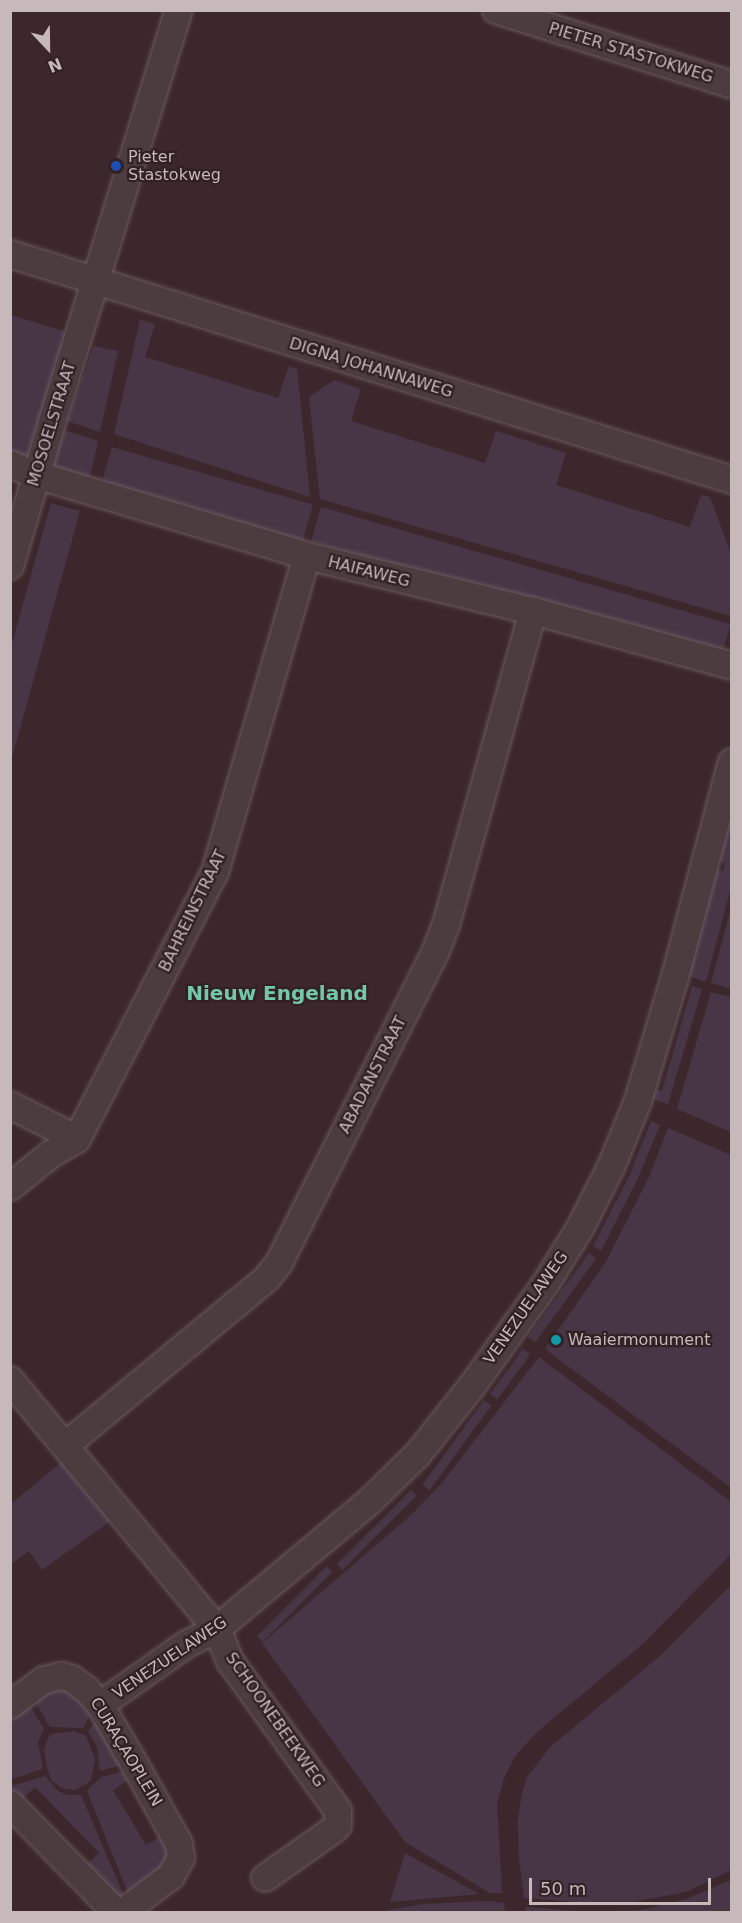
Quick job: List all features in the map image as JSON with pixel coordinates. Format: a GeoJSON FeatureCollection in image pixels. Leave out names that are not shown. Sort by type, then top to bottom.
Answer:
{"type":"FeatureCollection","features":[{"type":"Feature","properties":{"kind":"street","name":"PIETER STASTOKWEG"},"geometry":{"type":"LineString","coordinates":[[496,10],[730,78]]}},
{"type":"Feature","properties":{"kind":"street","name":"MOSOELSTRAAT"},"geometry":{"type":"LineString","coordinates":[[10,566],[179,11]]}},
{"type":"Feature","properties":{"kind":"street","name":"DIGNA JOHANNAWEG"},"geometry":{"type":"LineString","coordinates":[[10,254],[732,480]]}},
{"type":"Feature","properties":{"kind":"street","name":"HAIFAWEG"},"geometry":{"type":"LineString","coordinates":[[10,464],[36,475],[307,556],[533,612],[732,666]]}},
{"type":"Feature","properties":{"kind":"street","name":"BAHREINSTRAAT"},"geometry":{"type":"LineString","coordinates":[[77,1139],[215,872],[307,556]]}},
{"type":"Feature","properties":{"kind":"street","name":"ABADANSTRAAT"},"geometry":{"type":"LineString","coordinates":[[65,1446],[267,1278],[279,1263],[435,953],[446,925],[533,612]]}},
{"type":"Feature","properties":{"kind":"street","name":"VENEZUELAWEG"},"geometry":{"type":"LineString","coordinates":[[100,1705],[185,1645],[217,1629],[369,1501],[418,1454],[512,1332],[580,1228],[611,1167],[638,1101],[675,977],[732,762]]}},
{"type":"Feature","properties":{"kind":"street"},"geometry":{"type":"LineString","coordinates":[[10,1105],[77,1139]]}},
{"type":"Feature","properties":{"kind":"street"},"geometry":{"type":"LineString","coordinates":[[10,1187],[51,1154],[77,1139]]}},
{"type":"Feature","properties":{"kind":"street","name":"SCHOONEBEEKWEG"},"geometry":{"type":"LineString","coordinates":[[10,1380],[217,1629],[230,1661],[338,1811],[338,1825],[333,1830],[265,1878]]}},
{"type":"Feature","properties":{"kind":"street","name":"CURAÇAOPLEIN"},"geometry":{"type":"LineString","coordinates":[[10,1705],[44,1680],[62,1676],[79,1683],[100,1705],[181,1851],[177,1869],[171,1876],[131,1906],[127,1912]]}},
{"type":"Feature","properties":{"kind":"street"},"geometry":{"type":"LineString","coordinates":[[10,1804],[116,1912]]}},
{"type":"Feature","properties":{"kind":"shaded area"},"geometry":{"type":"Polygon","coordinates":[[[11,315],[67,332],[27,462],[11,456],[11,315]]]}},
{"type":"Feature","properties":{"kind":"shaded area"},"geometry":{"type":"Polygon","coordinates":[[[140,320],[155,324],[145,357],[278,398],[289,366],[297,369],[310,497],[114,434],[140,320]]]}},
{"type":"Feature","properties":{"kind":"shaded area"},"geometry":{"type":"Polygon","coordinates":[[[94,346],[118,351],[100,432],[67,421],[94,346]]]}},
{"type":"Feature","properties":{"kind":"shaded area"},"geometry":{"type":"Polygon","coordinates":[[[334,380],[361,389],[351,421],[485,463],[496,431],[566,453],[556,485],[690,527],[701,495],[710,497],[731,554],[731,616],[320,499],[309,397],[334,380]]]}},
{"type":"Feature","properties":{"kind":"shaded area"},"geometry":{"type":"Polygon","coordinates":[[[64,430],[98,441],[89,481],[60,472],[53,465],[64,430]]]}},
{"type":"Feature","properties":{"kind":"shaded area"},"geometry":{"type":"Polygon","coordinates":[[[112,447],[313,505],[302,541],[102,484],[112,447]]]}},
{"type":"Feature","properties":{"kind":"shaded area"},"geometry":{"type":"Polygon","coordinates":[[[51,503],[80,511],[11,761],[11,647],[51,503]]]}},
{"type":"Feature","properties":{"kind":"shaded area"},"geometry":{"type":"Polygon","coordinates":[[[321,507],[730,624],[721,659],[311,542],[321,507]]]}},
{"type":"Feature","properties":{"kind":"shaded area"},"geometry":{"type":"Polygon","coordinates":[[[731,816],[731,887],[706,982],[688,976],[717,869],[723,871],[725,863],[719,861],[731,816]]]}},
{"type":"Feature","properties":{"kind":"shaded area"},"geometry":{"type":"Polygon","coordinates":[[[731,908],[731,989],[711,983],[731,908]]]}},
{"type":"Feature","properties":{"kind":"shaded area"},"geometry":{"type":"Polygon","coordinates":[[[692,986],[702,989],[668,1104],[650,1098],[653,1088],[662,1091],[692,986]]]}},
{"type":"Feature","properties":{"kind":"shaded area"},"geometry":{"type":"Polygon","coordinates":[[[711,992],[731,997],[731,1132],[677,1109],[711,992]]]}},
{"type":"Feature","properties":{"kind":"shaded area"},"geometry":{"type":"Polygon","coordinates":[[[651,1121],[660,1125],[638,1178],[601,1251],[593,1246],[630,1174],[651,1121]]]}},
{"type":"Feature","properties":{"kind":"shaded area"},"geometry":{"type":"Polygon","coordinates":[[[668,1128],[731,1155],[731,1488],[545,1349],[607,1260],[650,1175],[668,1128]]]}},
{"type":"Feature","properties":{"kind":"shaded area"},"geometry":{"type":"Polygon","coordinates":[[[589,1253],[596,1258],[535,1342],[528,1337],[589,1253]]]}},
{"type":"Feature","properties":{"kind":"shaded area"},"geometry":{"type":"Polygon","coordinates":[[[523,1349],[530,1354],[497,1400],[490,1394],[523,1349]]]}},
{"type":"Feature","properties":{"kind":"shaded area"},"geometry":{"type":"Polygon","coordinates":[[[539,1357],[731,1502],[731,1554],[645,1642],[537,1732],[516,1755],[504,1778],[497,1804],[502,1893],[490,1893],[405,1842],[262,1643],[410,1516],[442,1483],[539,1357]]]}},
{"type":"Feature","properties":{"kind":"shaded area"},"geometry":{"type":"Polygon","coordinates":[[[484,1400],[491,1405],[430,1490],[422,1485],[484,1400]]]}},
{"type":"Feature","properties":{"kind":"shaded area"},"geometry":{"type":"Polygon","coordinates":[[[64,1460],[112,1520],[42,1570],[29,1551],[11,1564],[11,1504],[64,1460]]]}},
{"type":"Feature","properties":{"kind":"shaded area"},"geometry":{"type":"Polygon","coordinates":[[[411,1490],[417,1496],[342,1570],[337,1564],[411,1490]]]}},
{"type":"Feature","properties":{"kind":"shaded area"},"geometry":{"type":"Polygon","coordinates":[[[327,1566],[333,1572],[263,1642],[257,1636],[327,1566]]]}},
{"type":"Feature","properties":{"kind":"shaded area"},"geometry":{"type":"Polygon","coordinates":[[[731,1585],[731,1870],[686,1892],[616,1905],[524,1898],[519,1858],[518,1820],[527,1777],[550,1747],[660,1656],[731,1585]]]}},
{"type":"Feature","properties":{"kind":"shaded area"},"geometry":{"type":"Polygon","coordinates":[[[55,1688],[73,1690],[92,1712],[83,1728],[50,1727],[34,1700],[55,1688]]]}},
{"type":"Feature","properties":{"kind":"shaded area"},"geometry":{"type":"Polygon","coordinates":[[[29,1704],[44,1729],[38,1742],[43,1769],[11,1779],[11,1718],[29,1704]]]}},
{"type":"Feature","properties":{"kind":"shaded area"},"geometry":{"type":"Polygon","coordinates":[[[96,1720],[122,1765],[100,1771],[97,1747],[88,1731],[96,1720]]]}},
{"type":"Feature","properties":{"kind":"shaded area"},"geometry":{"type":"Polygon","coordinates":[[[73,1731],[86,1736],[95,1759],[91,1781],[75,1790],[62,1788],[52,1781],[44,1749],[50,1734],[73,1731]]]}},
{"type":"Feature","properties":{"kind":"shaded area"},"geometry":{"type":"Polygon","coordinates":[[[126,1771],[130,1779],[113,1790],[146,1845],[164,1834],[170,1861],[130,1898],[87,1791],[101,1777],[126,1771]]]}},
{"type":"Feature","properties":{"kind":"shaded area"},"geometry":{"type":"Polygon","coordinates":[[[45,1776],[58,1791],[67,1795],[81,1795],[126,1901],[121,1904],[84,1867],[99,1853],[35,1787],[20,1801],[11,1791],[11,1786],[45,1776]]]}},
{"type":"Feature","properties":{"kind":"shaded area"},"geometry":{"type":"Polygon","coordinates":[[[405,1853],[479,1894],[390,1902],[405,1853]]]}},
{"type":"Feature","properties":{"kind":"shaded area"},"geometry":{"type":"Polygon","coordinates":[[[731,1880],[731,1912],[590,1912],[641,1910],[686,1899],[731,1880]]]}},
{"type":"Feature","properties":{"kind":"shaded area"},"geometry":{"type":"Polygon","coordinates":[[[490,1901],[504,1903],[505,1912],[379,1912],[422,1904],[490,1901]]]}},
{"type":"Feature","properties":{"kind":"shaded area"},"geometry":{"type":"Polygon","coordinates":[[[525,1907],[590,1912],[526,1912],[525,1907]]]}},
{"type":"Feature","properties":{"kind":"place","name":"Pieter Stastokweg"},"geometry":{"type":"Point","coordinates":[116,166]}},
{"type":"Feature","properties":{"kind":"place","name":"Waaiermonument"},"geometry":{"type":"Point","coordinates":[556,1340]}},
{"type":"Feature","properties":{"kind":"district","name":"Nieuw Engeland"},"geometry":{"type":"Point","coordinates":[277,993]}}]}
